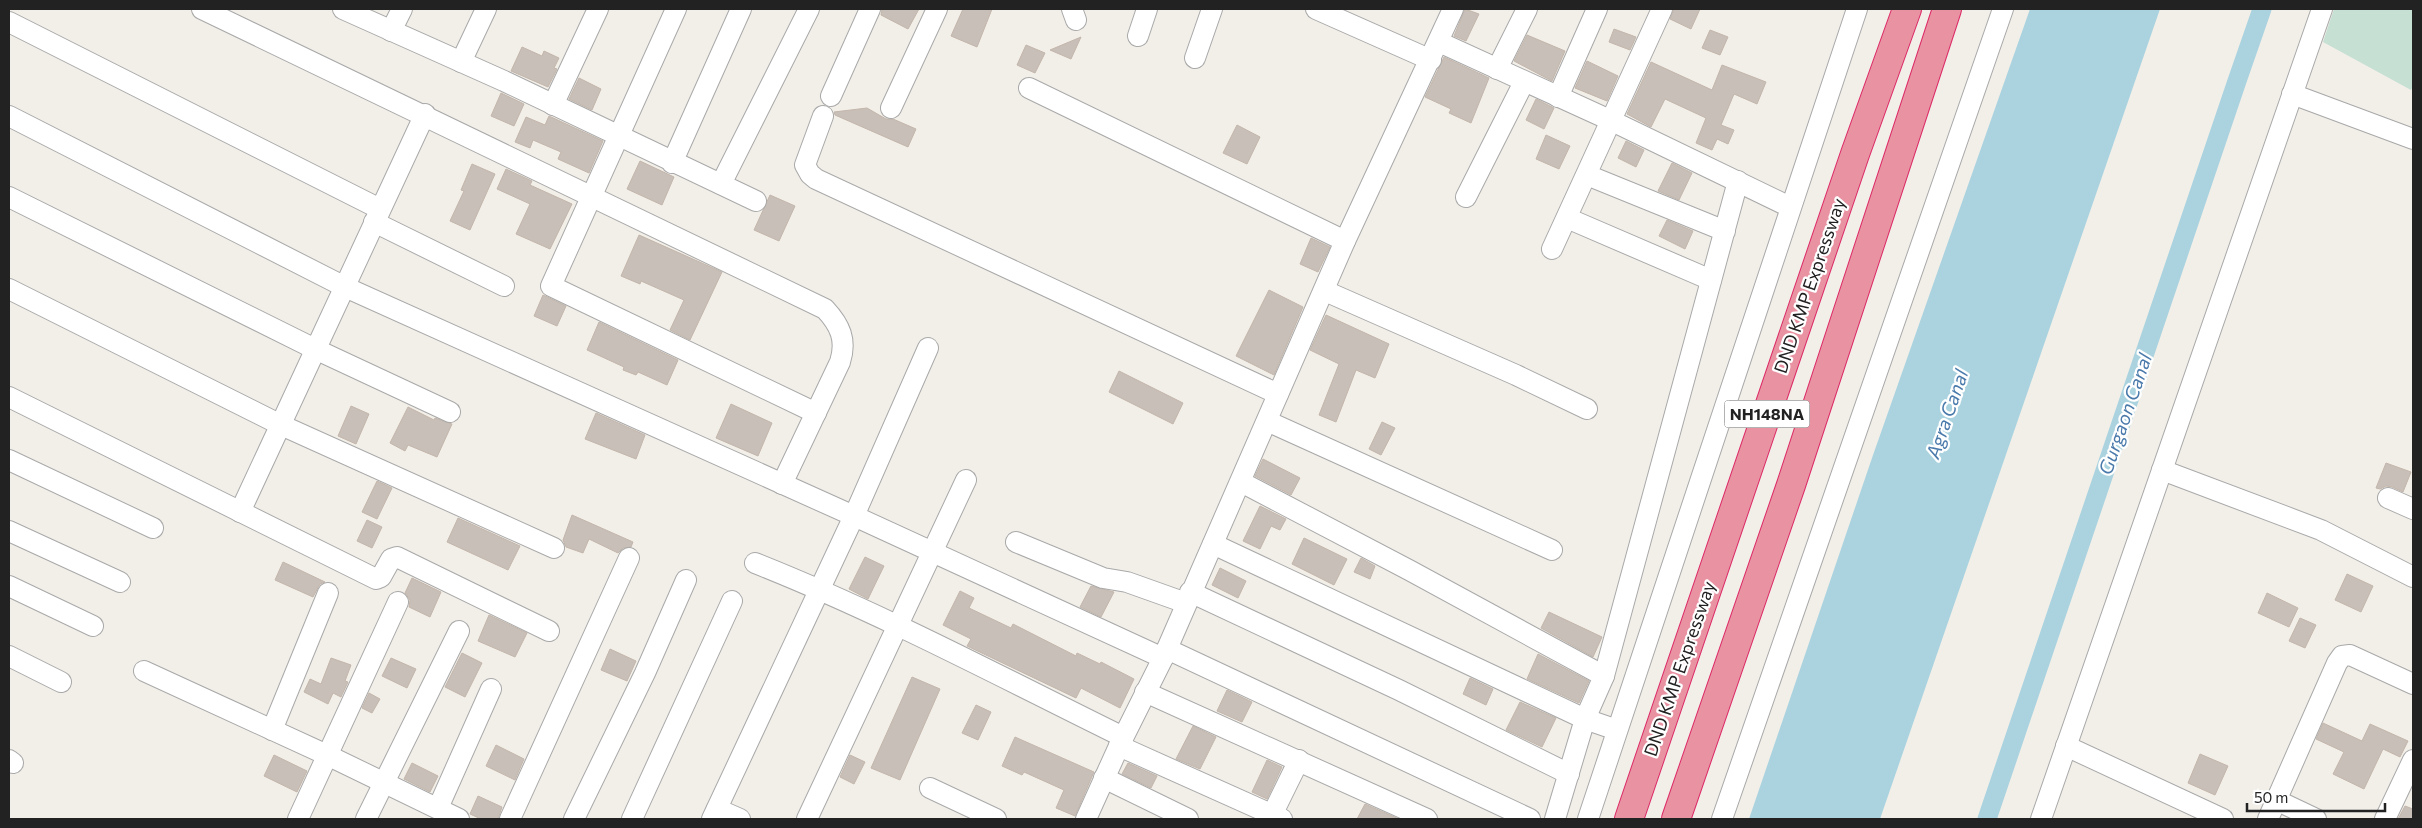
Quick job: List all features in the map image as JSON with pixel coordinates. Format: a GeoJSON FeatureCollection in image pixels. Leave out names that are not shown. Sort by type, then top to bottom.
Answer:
{"type":"FeatureCollection","features":[{"type":"Feature","properties":{"kind":"highway","name":"DND KMP Expressway"},"geometry":{"type":"LineString","coordinates":[[1629,819],[1854,154],[1907,9]]}},
{"type":"Feature","properties":{"kind":"highway","name":"NH148NA"},"geometry":{"type":"LineString","coordinates":[[1676,819],[1791,485],[1947,9]]}},
{"type":"Feature","properties":{"kind":"street"},"geometry":{"type":"LineString","coordinates":[[202,9],[425,114],[825,309],[837,321],[842,332],[844,351],[782,484]]}},
{"type":"Feature","properties":{"kind":"street"},"geometry":{"type":"LineString","coordinates":[[343,9],[461,62],[756,201]]}},
{"type":"Feature","properties":{"kind":"street"},"geometry":{"type":"LineString","coordinates":[[391,31],[402,9]]}},
{"type":"Feature","properties":{"kind":"street"},"geometry":{"type":"LineString","coordinates":[[461,62],[486,9]]}},
{"type":"Feature","properties":{"kind":"street"},"geometry":{"type":"LineString","coordinates":[[553,105],[598,9]]}},
{"type":"Feature","properties":{"kind":"street"},"geometry":{"type":"LineString","coordinates":[[676,9],[551,286],[816,413]]}},
{"type":"Feature","properties":{"kind":"street"},"geometry":{"type":"LineString","coordinates":[[672,162],[741,9]]}},
{"type":"Feature","properties":{"kind":"street"},"geometry":{"type":"LineString","coordinates":[[721,184],[809,9]]}},
{"type":"Feature","properties":{"kind":"street"},"geometry":{"type":"LineString","coordinates":[[831,96],[870,9]]}},
{"type":"Feature","properties":{"kind":"street"},"geometry":{"type":"LineString","coordinates":[[891,108],[937,9]]}},
{"type":"Feature","properties":{"kind":"street"},"geometry":{"type":"LineString","coordinates":[[1138,36],[1147,9]]}},
{"type":"Feature","properties":{"kind":"street"},"geometry":{"type":"LineString","coordinates":[[1195,58],[1212,9]]}},
{"type":"Feature","properties":{"kind":"street"},"geometry":{"type":"LineString","coordinates":[[1316,9],[1435,51],[1497,69],[1612,121],[1790,207]]}},
{"type":"Feature","properties":{"kind":"street"},"geometry":{"type":"LineString","coordinates":[[1086,819],[1165,653],[1325,291],[1345,241],[1453,9]]}},
{"type":"Feature","properties":{"kind":"street"},"geometry":{"type":"LineString","coordinates":[[1497,69],[1527,9]]}},
{"type":"Feature","properties":{"kind":"street"},"geometry":{"type":"LineString","coordinates":[[1558,97],[1597,9]]}},
{"type":"Feature","properties":{"kind":"street"},"geometry":{"type":"LineString","coordinates":[[1552,249],[1662,9]]}},
{"type":"Feature","properties":{"kind":"street"},"geometry":{"type":"LineString","coordinates":[[1588,819],[1856,9]]}},
{"type":"Feature","properties":{"kind":"street"},"geometry":{"type":"LineString","coordinates":[[1722,819],[2003,9]]}},
{"type":"Feature","properties":{"kind":"street"},"geometry":{"type":"LineString","coordinates":[[2041,819],[2322,9]]}},
{"type":"Feature","properties":{"kind":"street"},"geometry":{"type":"LineString","coordinates":[[9,22],[377,215],[504,286]]}},
{"type":"Feature","properties":{"kind":"street"},"geometry":{"type":"LineString","coordinates":[[1466,197],[1524,82]]}},
{"type":"Feature","properties":{"kind":"street"},"geometry":{"type":"LineString","coordinates":[[1029,88],[1345,241]]}},
{"type":"Feature","properties":{"kind":"street"},"geometry":{"type":"LineString","coordinates":[[2292,94],[2413,138]]}},
{"type":"Feature","properties":{"kind":"street"},"geometry":{"type":"LineString","coordinates":[[240,512],[425,114]]}},
{"type":"Feature","properties":{"kind":"street"},"geometry":{"type":"LineString","coordinates":[[9,116],[344,287],[931,552],[1165,653],[1530,819]]}},
{"type":"Feature","properties":{"kind":"street"},"geometry":{"type":"LineString","coordinates":[[823,116],[805,164],[808,171],[816,179],[1278,394]]}},
{"type":"Feature","properties":{"kind":"street"},"geometry":{"type":"LineString","coordinates":[[1587,175],[1725,231]]}},
{"type":"Feature","properties":{"kind":"street"},"geometry":{"type":"LineString","coordinates":[[1555,819],[1586,719],[1604,676],[1738,181]]}},
{"type":"Feature","properties":{"kind":"street"},"geometry":{"type":"LineString","coordinates":[[9,197],[315,349],[450,412]]}},
{"type":"Feature","properties":{"kind":"street"},"geometry":{"type":"LineString","coordinates":[[1567,218],[1711,280]]}},
{"type":"Feature","properties":{"kind":"street"},"geometry":{"type":"LineString","coordinates":[[9,289],[281,425],[554,548]]}},
{"type":"Feature","properties":{"kind":"street"},"geometry":{"type":"LineString","coordinates":[[1325,291],[1516,375],[1587,410]]}},
{"type":"Feature","properties":{"kind":"street"},"geometry":{"type":"LineString","coordinates":[[740,819],[714,814],[854,516],[928,348]]}},
{"type":"Feature","properties":{"kind":"street"},"geometry":{"type":"LineString","coordinates":[[9,397],[376,579],[381,577],[391,559],[397,557],[549,631]]}},
{"type":"Feature","properties":{"kind":"street"},"geometry":{"type":"LineString","coordinates":[[1267,421],[1552,550]]}},
{"type":"Feature","properties":{"kind":"street"},"geometry":{"type":"LineString","coordinates":[[9,460],[153,528]]}},
{"type":"Feature","properties":{"kind":"street"},"geometry":{"type":"LineString","coordinates":[[2162,470],[2329,533],[2413,577]]}},
{"type":"Feature","properties":{"kind":"street"},"geometry":{"type":"LineString","coordinates":[[807,819],[966,480]]}},
{"type":"Feature","properties":{"kind":"street"},"geometry":{"type":"LineString","coordinates":[[1241,482],[1409,570],[1604,676]]}},
{"type":"Feature","properties":{"kind":"street"},"geometry":{"type":"LineString","coordinates":[[2388,498],[2413,509]]}},
{"type":"Feature","properties":{"kind":"street"},"geometry":{"type":"LineString","coordinates":[[9,531],[120,582]]}},
{"type":"Feature","properties":{"kind":"street"},"geometry":{"type":"LineString","coordinates":[[1016,542],[1103,578],[1127,582],[1188,598],[1399,690],[1569,774]]}},
{"type":"Feature","properties":{"kind":"street"},"geometry":{"type":"LineString","coordinates":[[1214,544],[1586,719],[1617,730]]}},
{"type":"Feature","properties":{"kind":"street"},"geometry":{"type":"LineString","coordinates":[[510,819],[629,558]]}},
{"type":"Feature","properties":{"kind":"street"},"geometry":{"type":"LineString","coordinates":[[756,563],[820,589],[898,626],[1121,742],[1275,818],[1299,760]]}},
{"type":"Feature","properties":{"kind":"street"},"geometry":{"type":"LineString","coordinates":[[574,819],[686,580]]}},
{"type":"Feature","properties":{"kind":"street"},"geometry":{"type":"LineString","coordinates":[[9,586],[93,626]]}},
{"type":"Feature","properties":{"kind":"street"},"geometry":{"type":"LineString","coordinates":[[272,730],[328,593]]}},
{"type":"Feature","properties":{"kind":"street"},"geometry":{"type":"LineString","coordinates":[[632,819],[732,601]]}},
{"type":"Feature","properties":{"kind":"street"},"geometry":{"type":"LineString","coordinates":[[298,819],[398,602]]}},
{"type":"Feature","properties":{"kind":"street"},"geometry":{"type":"LineString","coordinates":[[366,819],[459,631]]}},
{"type":"Feature","properties":{"kind":"street"},"geometry":{"type":"LineString","coordinates":[[2268,819],[2337,663],[2342,656],[2350,654],[2413,684]]}},
{"type":"Feature","properties":{"kind":"street"},"geometry":{"type":"LineString","coordinates":[[9,656],[61,682]]}},
{"type":"Feature","properties":{"kind":"street"},"geometry":{"type":"LineString","coordinates":[[144,671],[327,755],[448,815],[491,689]]}},
{"type":"Feature","properties":{"kind":"street"},"geometry":{"type":"LineString","coordinates":[[1146,692],[1427,819]]}},
{"type":"Feature","properties":{"kind":"street"},"geometry":{"type":"LineString","coordinates":[[2066,746],[2223,819]]}},
{"type":"Feature","properties":{"kind":"street"},"geometry":{"type":"LineString","coordinates":[[2385,819],[2413,760]]}},
{"type":"Feature","properties":{"kind":"street"},"geometry":{"type":"LineString","coordinates":[[1104,778],[1188,819]]}},
{"type":"Feature","properties":{"kind":"street"},"geometry":{"type":"LineString","coordinates":[[930,788],[996,819]]}},
{"type":"Feature","properties":{"kind":"street"},"geometry":{"type":"LineString","coordinates":[[2276,800],[2316,819]]}},
{"type":"Feature","properties":{"kind":"green space"},"geometry":{"type":"Polygon","coordinates":[[[2334,9],[2413,9],[2413,86],[2411,90],[2323,42],[2334,9]]]}},
{"type":"Feature","properties":{"kind":"water","name":"Agra Canal"},"geometry":{"type":"Polygon","coordinates":[[[2030,9],[2160,9],[1880,819],[1749,819],[1872,458],[2030,9]]]}},
{"type":"Feature","properties":{"kind":"building"},"geometry":{"type":"Polygon","coordinates":[[[882,9],[919,9],[908,29],[881,15],[882,9]]]}},
{"type":"Feature","properties":{"kind":"building"},"geometry":{"type":"Polygon","coordinates":[[[963,9],[992,9],[977,47],[951,36],[963,9]]]}},
{"type":"Feature","properties":{"kind":"building"},"geometry":{"type":"Polygon","coordinates":[[[1465,9],[1479,14],[1466,41],[1454,36],[1465,9]]]}},
{"type":"Feature","properties":{"kind":"building"},"geometry":{"type":"Polygon","coordinates":[[[1674,9],[1700,9],[1691,29],[1670,19],[1674,9]]]}},
{"type":"Feature","properties":{"kind":"building"},"geometry":{"type":"Polygon","coordinates":[[[1614,29],[1636,37],[1630,50],[1609,42],[1614,29]]]}},
{"type":"Feature","properties":{"kind":"building"},"geometry":{"type":"Polygon","coordinates":[[[1710,30],[1728,37],[1720,55],[1702,48],[1710,30]]]}},
{"type":"Feature","properties":{"kind":"building"},"geometry":{"type":"Polygon","coordinates":[[[1527,35],[1565,51],[1552,81],[1514,61],[1527,35]]]}},
{"type":"Feature","properties":{"kind":"building"},"geometry":{"type":"Polygon","coordinates":[[[1081,37],[1071,59],[1050,50],[1081,37]]]}},
{"type":"Feature","properties":{"kind":"building"},"geometry":{"type":"Polygon","coordinates":[[[1026,45],[1045,53],[1035,73],[1017,65],[1026,45]]]}},
{"type":"Feature","properties":{"kind":"building"},"geometry":{"type":"Polygon","coordinates":[[[522,47],[542,56],[544,51],[559,58],[554,68],[557,69],[548,87],[511,71],[522,47]]]}},
{"type":"Feature","properties":{"kind":"building"},"geometry":{"type":"Polygon","coordinates":[[[1444,57],[1489,78],[1471,123],[1449,113],[1451,109],[1425,97],[1444,57]]]}},
{"type":"Feature","properties":{"kind":"building"},"geometry":{"type":"Polygon","coordinates":[[[1587,61],[1618,76],[1607,101],[1575,88],[1587,61]]]}},
{"type":"Feature","properties":{"kind":"building"},"geometry":{"type":"Polygon","coordinates":[[[1651,62],[1712,90],[1722,65],[1766,82],[1757,104],[1734,94],[1721,125],[1734,130],[1728,144],[1717,139],[1712,150],[1696,143],[1706,118],[1665,99],[1651,127],[1627,114],[1651,62]]]}},
{"type":"Feature","properties":{"kind":"building"},"geometry":{"type":"Polygon","coordinates":[[[579,78],[601,89],[592,110],[569,99],[579,78]]]}},
{"type":"Feature","properties":{"kind":"building"},"geometry":{"type":"Polygon","coordinates":[[[501,93],[524,104],[514,126],[491,116],[501,93]]]}},
{"type":"Feature","properties":{"kind":"building"},"geometry":{"type":"Polygon","coordinates":[[[1536,99],[1554,108],[1544,129],[1526,120],[1536,99]]]}},
{"type":"Feature","properties":{"kind":"building"},"geometry":{"type":"Polygon","coordinates":[[[867,108],[886,119],[893,119],[916,129],[908,147],[835,115],[834,112],[867,108]]]}},
{"type":"Feature","properties":{"kind":"building"},"geometry":{"type":"Polygon","coordinates":[[[549,116],[603,141],[589,173],[558,159],[561,152],[533,140],[530,148],[515,142],[526,117],[545,125],[549,116]]]}},
{"type":"Feature","properties":{"kind":"building"},"geometry":{"type":"Polygon","coordinates":[[[1237,125],[1260,137],[1247,164],[1223,153],[1237,125]]]}},
{"type":"Feature","properties":{"kind":"building"},"geometry":{"type":"Polygon","coordinates":[[[1546,135],[1570,146],[1559,169],[1536,159],[1546,135]]]}},
{"type":"Feature","properties":{"kind":"building"},"geometry":{"type":"Polygon","coordinates":[[[1626,141],[1644,150],[1636,167],[1618,158],[1626,141]]]}},
{"type":"Feature","properties":{"kind":"building"},"geometry":{"type":"Polygon","coordinates":[[[640,161],[674,177],[662,205],[627,189],[640,161]]]}},
{"type":"Feature","properties":{"kind":"building"},"geometry":{"type":"Polygon","coordinates":[[[1672,163],[1692,173],[1679,200],[1658,191],[1672,163]]]}},
{"type":"Feature","properties":{"kind":"building"},"geometry":{"type":"Polygon","coordinates":[[[472,164],[495,174],[470,230],[450,221],[464,191],[461,190],[472,164]]]}},
{"type":"Feature","properties":{"kind":"building"},"geometry":{"type":"Polygon","coordinates":[[[506,169],[532,181],[530,185],[572,204],[550,249],[516,234],[530,204],[497,189],[506,169]]]}},
{"type":"Feature","properties":{"kind":"building"},"geometry":{"type":"Polygon","coordinates":[[[770,195],[795,206],[779,241],[754,230],[770,195]]]}},
{"type":"Feature","properties":{"kind":"building"},"geometry":{"type":"Polygon","coordinates":[[[1667,220],[1693,231],[1685,249],[1659,236],[1667,220]]]}},
{"type":"Feature","properties":{"kind":"building"},"geometry":{"type":"Polygon","coordinates":[[[639,235],[722,272],[690,340],[670,330],[684,300],[641,281],[640,284],[621,276],[639,235]]]}},
{"type":"Feature","properties":{"kind":"building"},"geometry":{"type":"Polygon","coordinates":[[[1311,238],[1330,247],[1318,272],[1300,264],[1311,238]]]}},
{"type":"Feature","properties":{"kind":"building"},"geometry":{"type":"Polygon","coordinates":[[[1269,290],[1303,307],[1274,375],[1236,356],[1269,290]]]}},
{"type":"Feature","properties":{"kind":"building"},"geometry":{"type":"Polygon","coordinates":[[[543,295],[566,306],[557,326],[534,316],[543,295]]]}},
{"type":"Feature","properties":{"kind":"building"},"geometry":{"type":"Polygon","coordinates":[[[1326,315],[1389,344],[1375,378],[1356,370],[1336,422],[1319,415],[1339,364],[1310,350],[1326,315]]]}},
{"type":"Feature","properties":{"kind":"building"},"geometry":{"type":"Polygon","coordinates":[[[599,322],[678,360],[667,385],[638,372],[636,375],[623,370],[624,367],[587,350],[599,322]]]}},
{"type":"Feature","properties":{"kind":"building"},"geometry":{"type":"Polygon","coordinates":[[[1119,371],[1183,403],[1173,424],[1109,392],[1119,371]]]}},
{"type":"Feature","properties":{"kind":"building"},"geometry":{"type":"Polygon","coordinates":[[[731,404],[772,423],[758,456],[716,438],[731,404]]]}},
{"type":"Feature","properties":{"kind":"building"},"geometry":{"type":"Polygon","coordinates":[[[351,406],[369,414],[356,444],[338,436],[351,406]]]}},
{"type":"Feature","properties":{"kind":"building"},"geometry":{"type":"Polygon","coordinates":[[[408,407],[434,420],[435,418],[452,424],[437,457],[408,445],[405,451],[390,443],[408,407]]]}},
{"type":"Feature","properties":{"kind":"building"},"geometry":{"type":"Polygon","coordinates":[[[596,413],[645,435],[636,459],[585,439],[596,413]]]}},
{"type":"Feature","properties":{"kind":"building"},"geometry":{"type":"Polygon","coordinates":[[[1382,422],[1395,428],[1381,455],[1369,449],[1382,422]]]}},
{"type":"Feature","properties":{"kind":"building"},"geometry":{"type":"Polygon","coordinates":[[[1263,459],[1300,478],[1291,495],[1255,476],[1263,459]]]}},
{"type":"Feature","properties":{"kind":"building"},"geometry":{"type":"Polygon","coordinates":[[[2386,463],[2411,472],[2403,492],[2386,486],[2380,489],[2376,488],[2386,463]]]}},
{"type":"Feature","properties":{"kind":"building"},"geometry":{"type":"Polygon","coordinates":[[[377,481],[392,488],[377,519],[362,512],[377,481]]]}},
{"type":"Feature","properties":{"kind":"building"},"geometry":{"type":"Polygon","coordinates":[[[1260,506],[1286,519],[1280,530],[1271,526],[1260,549],[1243,541],[1260,506]]]}},
{"type":"Feature","properties":{"kind":"building"},"geometry":{"type":"Polygon","coordinates":[[[572,515],[633,542],[631,547],[623,548],[618,553],[589,539],[583,553],[566,547],[563,540],[572,515]]]}},
{"type":"Feature","properties":{"kind":"building"},"geometry":{"type":"Polygon","coordinates":[[[458,518],[520,546],[508,570],[447,542],[458,518]]]}},
{"type":"Feature","properties":{"kind":"building"},"geometry":{"type":"Polygon","coordinates":[[[367,520],[382,527],[372,548],[357,541],[367,520]]]}},
{"type":"Feature","properties":{"kind":"building"},"geometry":{"type":"Polygon","coordinates":[[[1304,538],[1347,559],[1334,585],[1292,564],[1304,538]]]}},
{"type":"Feature","properties":{"kind":"building"},"geometry":{"type":"Polygon","coordinates":[[[865,557],[884,566],[868,599],[849,589],[865,557]]]}},
{"type":"Feature","properties":{"kind":"building"},"geometry":{"type":"Polygon","coordinates":[[[1361,558],[1375,566],[1370,579],[1354,572],[1361,558]]]}},
{"type":"Feature","properties":{"kind":"building"},"geometry":{"type":"Polygon","coordinates":[[[283,562],[325,582],[320,584],[313,597],[275,580],[283,562]]]}},
{"type":"Feature","properties":{"kind":"building"},"geometry":{"type":"Polygon","coordinates":[[[1220,568],[1246,581],[1238,598],[1212,585],[1220,568]]]}},
{"type":"Feature","properties":{"kind":"building"},"geometry":{"type":"Polygon","coordinates":[[[2347,574],[2373,586],[2361,612],[2335,600],[2347,574]]]}},
{"type":"Feature","properties":{"kind":"building"},"geometry":{"type":"Polygon","coordinates":[[[412,578],[441,592],[430,617],[409,607],[410,600],[405,593],[412,578]]]}},
{"type":"Feature","properties":{"kind":"building"},"geometry":{"type":"Polygon","coordinates":[[[1091,586],[1114,592],[1101,617],[1080,607],[1091,586]]]}},
{"type":"Feature","properties":{"kind":"building"},"geometry":{"type":"Polygon","coordinates":[[[960,591],[974,598],[969,608],[1011,628],[1013,624],[1076,656],[1077,653],[1100,664],[1101,662],[1134,679],[1120,708],[1081,688],[1076,698],[967,646],[971,639],[943,625],[960,591]]]}},
{"type":"Feature","properties":{"kind":"building"},"geometry":{"type":"Polygon","coordinates":[[[2267,593],[2298,608],[2289,627],[2258,613],[2267,593]]]}},
{"type":"Feature","properties":{"kind":"building"},"geometry":{"type":"Polygon","coordinates":[[[1549,612],[1602,637],[1593,657],[1541,628],[1549,612]]]}},
{"type":"Feature","properties":{"kind":"building"},"geometry":{"type":"Polygon","coordinates":[[[489,615],[527,633],[515,657],[478,641],[489,615]]]}},
{"type":"Feature","properties":{"kind":"building"},"geometry":{"type":"Polygon","coordinates":[[[2300,618],[2316,625],[2305,648],[2289,641],[2300,618]]]}},
{"type":"Feature","properties":{"kind":"building"},"geometry":{"type":"Polygon","coordinates":[[[610,649],[636,661],[627,681],[601,670],[610,649]]]}},
{"type":"Feature","properties":{"kind":"building"},"geometry":{"type":"Polygon","coordinates":[[[462,653],[482,663],[465,697],[445,687],[462,653]]]}},
{"type":"Feature","properties":{"kind":"building"},"geometry":{"type":"Polygon","coordinates":[[[1538,654],[1589,681],[1579,703],[1527,679],[1538,654]]]}},
{"type":"Feature","properties":{"kind":"building"},"geometry":{"type":"Polygon","coordinates":[[[331,658],[351,665],[345,681],[348,682],[341,697],[333,693],[328,704],[304,692],[310,679],[321,684],[331,658]]]}},
{"type":"Feature","properties":{"kind":"building"},"geometry":{"type":"Polygon","coordinates":[[[391,658],[416,669],[407,688],[382,676],[391,658]]]}},
{"type":"Feature","properties":{"kind":"building"},"geometry":{"type":"Polygon","coordinates":[[[912,677],[940,689],[900,780],[871,768],[912,677]]]}},
{"type":"Feature","properties":{"kind":"building"},"geometry":{"type":"Polygon","coordinates":[[[1470,678],[1493,689],[1486,705],[1463,694],[1470,678]]]}},
{"type":"Feature","properties":{"kind":"building"},"geometry":{"type":"Polygon","coordinates":[[[1227,690],[1252,702],[1242,722],[1217,711],[1227,690]]]}},
{"type":"Feature","properties":{"kind":"building"},"geometry":{"type":"Polygon","coordinates":[[[369,693],[380,699],[372,713],[362,708],[369,693]]]}},
{"type":"Feature","properties":{"kind":"building"},"geometry":{"type":"Polygon","coordinates":[[[1520,702],[1556,718],[1542,747],[1506,730],[1520,702]]]}},
{"type":"Feature","properties":{"kind":"building"},"geometry":{"type":"Polygon","coordinates":[[[976,705],[991,712],[978,740],[962,733],[976,705]]]}},
{"type":"Feature","properties":{"kind":"building"},"geometry":{"type":"Polygon","coordinates":[[[2323,723],[2362,741],[2370,724],[2408,741],[2400,757],[2383,749],[2364,789],[2333,774],[2344,752],[2316,739],[2323,723]]]}},
{"type":"Feature","properties":{"kind":"building"},"geometry":{"type":"Polygon","coordinates":[[[1193,726],[1216,737],[1200,769],[1176,759],[1193,726]]]}},
{"type":"Feature","properties":{"kind":"building"},"geometry":{"type":"Polygon","coordinates":[[[1015,737],[1094,772],[1075,816],[1056,808],[1064,790],[1024,772],[1022,775],[1002,766],[1015,737]]]}},
{"type":"Feature","properties":{"kind":"building"},"geometry":{"type":"Polygon","coordinates":[[[496,745],[524,759],[515,780],[486,766],[496,745]]]}},
{"type":"Feature","properties":{"kind":"building"},"geometry":{"type":"Polygon","coordinates":[[[2200,754],[2228,766],[2215,795],[2188,783],[2200,754]]]}},
{"type":"Feature","properties":{"kind":"building"},"geometry":{"type":"Polygon","coordinates":[[[274,755],[307,771],[297,792],[264,776],[274,755]]]}},
{"type":"Feature","properties":{"kind":"building"},"geometry":{"type":"Polygon","coordinates":[[[850,755],[865,762],[854,784],[840,777],[850,755]]]}},
{"type":"Feature","properties":{"kind":"building"},"geometry":{"type":"Polygon","coordinates":[[[1267,760],[1282,767],[1267,799],[1252,792],[1267,760]]]}},
{"type":"Feature","properties":{"kind":"building"},"geometry":{"type":"Polygon","coordinates":[[[412,763],[438,776],[430,792],[404,779],[412,763]]]}},
{"type":"Feature","properties":{"kind":"building"},"geometry":{"type":"Polygon","coordinates":[[[1128,763],[1157,776],[1151,788],[1122,774],[1128,763]]]}},
{"type":"Feature","properties":{"kind":"building"},"geometry":{"type":"Polygon","coordinates":[[[478,796],[502,807],[498,819],[481,819],[470,814],[478,796]]]}},
{"type":"Feature","properties":{"kind":"building"},"geometry":{"type":"Polygon","coordinates":[[[1365,804],[1399,819],[1357,819],[1365,804]]]}},
{"type":"Feature","properties":{"kind":"building"},"geometry":{"type":"Polygon","coordinates":[[[2405,806],[2413,809],[2413,819],[2398,819],[2405,806]]]}},
{"type":"Feature","properties":{"kind":"waterway","name":"Gurgaon Canal"},"geometry":{"type":"LineString","coordinates":[[1987,819],[2262,9]]}}]}
